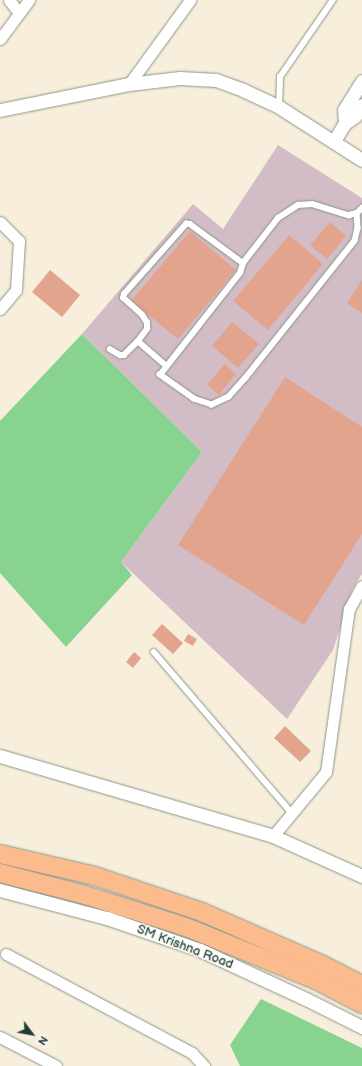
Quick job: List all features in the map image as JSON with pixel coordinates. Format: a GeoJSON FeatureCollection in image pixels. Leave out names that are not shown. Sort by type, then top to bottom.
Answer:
{"type":"FeatureCollection","features":[{"type":"Feature","properties":{"kind":"highway","name":"SM Krishna Road"},"geometry":{"type":"LineString","coordinates":[[0,854],[96,876],[202,912],[320,972],[362,1004]]}},
{"type":"Feature","properties":{"kind":"highway","name":"SM Krishna Road"},"geometry":{"type":"LineString","coordinates":[[0,873],[82,894],[362,985]]}},
{"type":"Feature","properties":{"kind":"street"},"geometry":{"type":"LineString","coordinates":[[9,0],[19,13]]}},
{"type":"Feature","properties":{"kind":"street"},"geometry":{"type":"LineString","coordinates":[[0,39],[29,0]]}},
{"type":"Feature","properties":{"kind":"street"},"geometry":{"type":"LineString","coordinates":[[129,84],[190,0]]}},
{"type":"Feature","properties":{"kind":"street"},"geometry":{"type":"LineString","coordinates":[[0,110],[129,84],[180,78],[216,80],[244,90],[279,107],[362,160]]}},
{"type":"Feature","properties":{"kind":"street"},"geometry":{"type":"LineString","coordinates":[[345,123],[344,110],[362,81]]}},
{"type":"Feature","properties":{"kind":"street"},"geometry":{"type":"LineString","coordinates":[[334,141],[345,123],[355,116],[362,105]]}},
{"type":"Feature","properties":{"kind":"street"},"geometry":{"type":"LineString","coordinates":[[0,222],[18,241],[16,290],[0,309]]}},
{"type":"Feature","properties":{"kind":"street"},"geometry":{"type":"LineString","coordinates":[[273,836],[326,772],[349,609],[362,586]]}},
{"type":"Feature","properties":{"kind":"street"},"geometry":{"type":"LineString","coordinates":[[0,756],[273,836],[362,876]]}},
{"type":"Feature","properties":{"kind":"street","name":"SM Krishna Road"},"geometry":{"type":"LineString","coordinates":[[0,890],[106,918],[200,950],[306,999],[362,1027]]}},
{"type":"Feature","properties":{"kind":"street"},"geometry":{"type":"LineString","coordinates":[[6,954],[192,1053],[204,1066]]}},
{"type":"Feature","properties":{"kind":"street"},"geometry":{"type":"LineString","coordinates":[[0,1037],[56,1066]]}},
{"type":"Feature","properties":{"kind":"lane"},"geometry":{"type":"LineString","coordinates":[[279,107],[280,77],[333,0]]}},
{"type":"Feature","properties":{"kind":"lane"},"geometry":{"type":"LineString","coordinates":[[357,213],[358,228],[355,242],[261,361],[229,397],[212,405],[194,399],[160,375],[240,273],[243,263],[278,218],[298,205],[312,204],[349,215],[357,213],[362,208]]}},
{"type":"Feature","properties":{"kind":"lane"},"geometry":{"type":"LineString","coordinates":[[110,349],[120,355],[124,355],[138,341],[147,329],[147,323],[142,315],[123,298],[124,294],[186,224],[190,224],[243,263]]}},
{"type":"Feature","properties":{"kind":"lane"},"geometry":{"type":"LineString","coordinates":[[138,341],[167,366]]}},
{"type":"Feature","properties":{"kind":"lane"},"geometry":{"type":"LineString","coordinates":[[154,652],[292,813]]}},
{"type":"Feature","properties":{"kind":"shaded area"},"geometry":{"type":"Polygon","coordinates":[[[278,145],[362,198],[362,574],[353,588],[333,650],[287,719],[121,562],[202,452],[82,334],[193,204],[223,229],[278,145]]]}},
{"type":"Feature","properties":{"kind":"green space"},"geometry":{"type":"Polygon","coordinates":[[[82,334],[202,452],[121,562],[132,575],[66,647],[0,573],[0,421],[82,334]]]}},
{"type":"Feature","properties":{"kind":"green space"},"geometry":{"type":"Polygon","coordinates":[[[261,999],[362,1048],[362,1066],[240,1066],[230,1045],[261,999]]]}},
{"type":"Feature","properties":{"kind":"building"},"geometry":{"type":"Polygon","coordinates":[[[330,222],[346,236],[327,259],[310,245],[330,222]]]}},
{"type":"Feature","properties":{"kind":"building"},"geometry":{"type":"Polygon","coordinates":[[[190,231],[236,270],[178,339],[131,301],[190,231]]]}},
{"type":"Feature","properties":{"kind":"building"},"geometry":{"type":"Polygon","coordinates":[[[289,235],[323,264],[268,330],[233,301],[289,235]]]}},
{"type":"Feature","properties":{"kind":"building"},"geometry":{"type":"Polygon","coordinates":[[[50,270],[80,295],[62,317],[32,292],[50,270]]]}},
{"type":"Feature","properties":{"kind":"building"},"geometry":{"type":"Polygon","coordinates":[[[362,280],[362,313],[347,303],[362,280]]]}},
{"type":"Feature","properties":{"kind":"building"},"geometry":{"type":"Polygon","coordinates":[[[232,322],[259,344],[238,368],[212,346],[232,322]]]}},
{"type":"Feature","properties":{"kind":"building"},"geometry":{"type":"Polygon","coordinates":[[[225,364],[236,374],[219,395],[207,385],[225,364]]]}},
{"type":"Feature","properties":{"kind":"building"},"geometry":{"type":"Polygon","coordinates":[[[285,377],[362,427],[362,534],[304,625],[178,545],[285,377]]]}},
{"type":"Feature","properties":{"kind":"building"},"geometry":{"type":"Polygon","coordinates":[[[162,624],[183,643],[173,654],[152,635],[162,624]]]}},
{"type":"Feature","properties":{"kind":"building"},"geometry":{"type":"Polygon","coordinates":[[[188,634],[197,639],[193,646],[184,641],[188,634]]]}},
{"type":"Feature","properties":{"kind":"building"},"geometry":{"type":"Polygon","coordinates":[[[134,652],[141,658],[133,668],[126,662],[134,652]]]}},
{"type":"Feature","properties":{"kind":"building"},"geometry":{"type":"Polygon","coordinates":[[[285,726],[311,751],[300,762],[274,738],[285,726]]]}}]}
